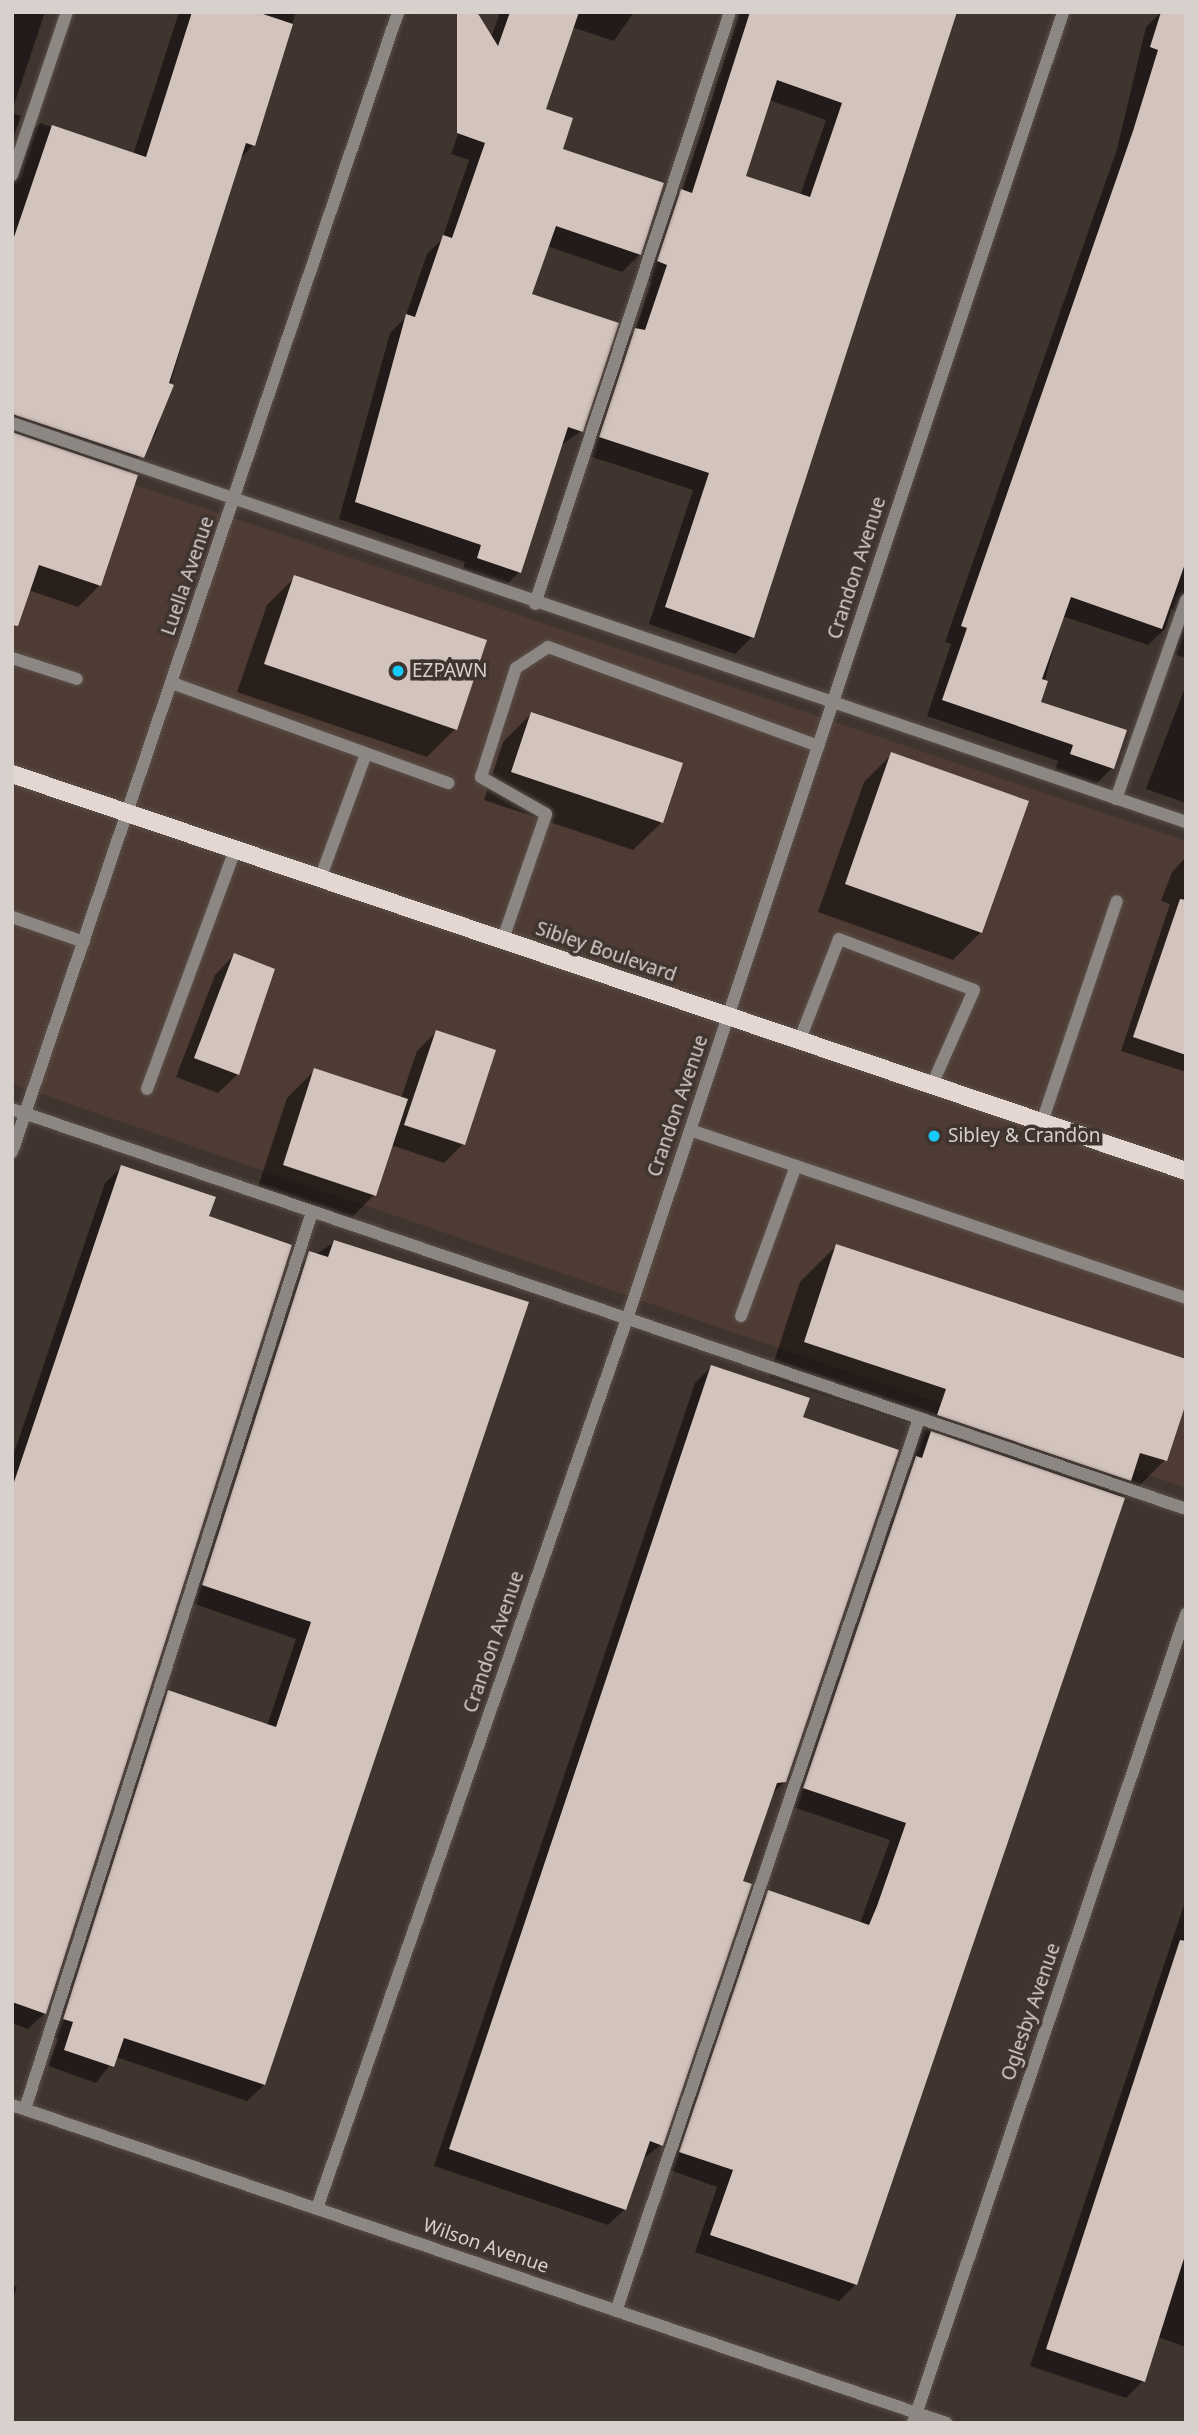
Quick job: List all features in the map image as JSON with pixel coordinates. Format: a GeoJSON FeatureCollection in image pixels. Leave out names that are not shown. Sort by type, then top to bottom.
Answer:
{"type":"FeatureCollection","features":[{"type":"Feature","properties":{"kind":"main road","name":"Sibley Boulevard"},"geometry":{"type":"LineString","coordinates":[[12,774],[1186,1171]]}},
{"type":"Feature","properties":{"kind":"street"},"geometry":{"type":"LineString","coordinates":[[12,175],[67,12]]}},
{"type":"Feature","properties":{"kind":"street","name":"Luella Avenue"},"geometry":{"type":"LineString","coordinates":[[12,1152],[19,1111],[84,942],[398,12]]}},
{"type":"Feature","properties":{"kind":"street"},"geometry":{"type":"LineString","coordinates":[[535,604],[730,12]]}},
{"type":"Feature","properties":{"kind":"street","name":"Crandon Avenue"},"geometry":{"type":"LineString","coordinates":[[317,2208],[626,1319],[1063,12]]}},
{"type":"Feature","properties":{"kind":"street"},"geometry":{"type":"LineString","coordinates":[[12,423],[233,502],[1186,822]]}},
{"type":"Feature","properties":{"kind":"street"},"geometry":{"type":"LineString","coordinates":[[1116,799],[1186,600]]}},
{"type":"Feature","properties":{"kind":"street"},"geometry":{"type":"LineString","coordinates":[[503,939],[545,814],[481,777],[516,668],[548,647],[818,746]]}},
{"type":"Feature","properties":{"kind":"street"},"geometry":{"type":"LineString","coordinates":[[12,658],[77,680]]}},
{"type":"Feature","properties":{"kind":"street"},"geometry":{"type":"LineString","coordinates":[[172,683],[449,783]]}},
{"type":"Feature","properties":{"kind":"street"},"geometry":{"type":"LineString","coordinates":[[320,879],[366,754]]}},
{"type":"Feature","properties":{"kind":"street"},"geometry":{"type":"LineString","coordinates":[[147,1089],[235,850]]}},
{"type":"Feature","properties":{"kind":"street"},"geometry":{"type":"LineString","coordinates":[[1042,1122],[1117,901]]}},
{"type":"Feature","properties":{"kind":"street"},"geometry":{"type":"LineString","coordinates":[[12,916],[84,942]]}},
{"type":"Feature","properties":{"kind":"street"},"geometry":{"type":"LineString","coordinates":[[800,1040],[839,939],[974,990],[932,1085]]}},
{"type":"Feature","properties":{"kind":"street"},"geometry":{"type":"LineString","coordinates":[[19,1111],[1186,1509]]}},
{"type":"Feature","properties":{"kind":"street"},"geometry":{"type":"LineString","coordinates":[[690,1130],[1186,1298]]}},
{"type":"Feature","properties":{"kind":"street"},"geometry":{"type":"LineString","coordinates":[[741,1316],[796,1166]]}},
{"type":"Feature","properties":{"kind":"street"},"geometry":{"type":"LineString","coordinates":[[25,2109],[312,1212]]}},
{"type":"Feature","properties":{"kind":"street"},"geometry":{"type":"LineString","coordinates":[[616,2311],[919,1419]]}},
{"type":"Feature","properties":{"kind":"street","name":"Oglesby Avenue"},"geometry":{"type":"LineString","coordinates":[[915,2418],[1186,1614]]}},
{"type":"Feature","properties":{"kind":"street","name":"Wilson Avenue"},"geometry":{"type":"LineString","coordinates":[[12,2105],[616,2311],[915,2418],[946,2423]]}},
{"type":"Feature","properties":{"kind":"shaded area"},"geometry":{"type":"Polygon","coordinates":[[[12,443],[1186,841],[1186,1488],[12,1084],[12,443]]]}},
{"type":"Feature","properties":{"kind":"building"},"geometry":{"type":"Polygon","coordinates":[[[192,12],[257,12],[293,24],[255,146],[246,143],[169,383],[174,385],[144,458],[12,414],[12,243],[52,125],[146,157],[192,12]]]}},
{"type":"Feature","properties":{"kind":"building"},"geometry":{"type":"Polygon","coordinates":[[[457,12],[477,12],[498,46],[510,12],[579,12],[546,109],[573,118],[563,149],[664,183],[641,255],[556,226],[532,294],[619,323],[583,432],[568,427],[521,573],[477,558],[481,545],[355,502],[406,314],[415,317],[443,235],[452,238],[485,143],[457,133],[457,12]]]}},
{"type":"Feature","properties":{"kind":"building"},"geometry":{"type":"Polygon","coordinates":[[[750,12],[957,12],[754,638],[665,607],[709,473],[599,437],[635,328],[645,330],[667,265],[657,261],[681,189],[692,193],[750,12]],[[777,80],[746,176],[810,197],[842,103],[777,80]]]}},
{"type":"Feature","properties":{"kind":"building"},"geometry":{"type":"Polygon","coordinates":[[[1161,12],[1186,12],[1186,561],[1162,629],[1071,597],[1042,679],[1048,681],[1041,702],[1127,730],[1114,769],[1070,754],[1073,745],[942,700],[967,628],[961,626],[1133,131],[1158,50],[1150,47],[1161,12]]]}},
{"type":"Feature","properties":{"kind":"building"},"geometry":{"type":"Polygon","coordinates":[[[12,432],[138,475],[101,586],[39,565],[18,626],[12,625],[12,432]]]}},
{"type":"Feature","properties":{"kind":"building"},"geometry":{"type":"Polygon","coordinates":[[[294,575],[487,640],[457,730],[264,664],[294,575]]]}},
{"type":"Feature","properties":{"kind":"building"},"geometry":{"type":"Polygon","coordinates":[[[531,712],[683,763],[663,823],[511,772],[531,712]]]}},
{"type":"Feature","properties":{"kind":"building"},"geometry":{"type":"Polygon","coordinates":[[[891,752],[1029,801],[982,933],[845,884],[891,752]]]}},
{"type":"Feature","properties":{"kind":"building"},"geometry":{"type":"Polygon","coordinates":[[[1180,899],[1186,900],[1186,1055],[1133,1037],[1180,899]]]}},
{"type":"Feature","properties":{"kind":"building"},"geometry":{"type":"Polygon","coordinates":[[[234,953],[275,969],[239,1075],[194,1058],[234,953]]]}},
{"type":"Feature","properties":{"kind":"building"},"geometry":{"type":"Polygon","coordinates":[[[436,1030],[496,1050],[465,1145],[404,1125],[436,1030]]]}},
{"type":"Feature","properties":{"kind":"building"},"geometry":{"type":"Polygon","coordinates":[[[314,1068],[408,1099],[376,1196],[283,1165],[314,1068]]]}},
{"type":"Feature","properties":{"kind":"building"},"geometry":{"type":"Polygon","coordinates":[[[121,1165],[216,1197],[209,1216],[292,1245],[46,2014],[12,2002],[12,1488],[121,1165]]]}},
{"type":"Feature","properties":{"kind":"building"},"geometry":{"type":"Polygon","coordinates":[[[334,1240],[529,1302],[265,2085],[124,2038],[114,2067],[64,2050],[73,2022],[63,2019],[168,1690],[276,1727],[311,1622],[202,1585],[309,1251],[328,1257],[334,1240]]]}},
{"type":"Feature","properties":{"kind":"building"},"geometry":{"type":"Polygon","coordinates":[[[836,1244],[1186,1359],[1186,1403],[1167,1461],[1140,1453],[1131,1481],[937,1415],[946,1389],[804,1342],[836,1244]]]}},
{"type":"Feature","properties":{"kind":"building"},"geometry":{"type":"Polygon","coordinates":[[[711,1365],[810,1398],[803,1417],[899,1450],[786,1782],[777,1783],[743,1881],[752,1884],[663,2146],[650,2141],[626,2210],[449,2149],[711,1365]]]}},
{"type":"Feature","properties":{"kind":"building"},"geometry":{"type":"Polygon","coordinates":[[[931,1431],[1125,1498],[857,2285],[710,2235],[733,2170],[679,2152],[768,1890],[869,1925],[877,1906],[906,1823],[803,1788],[916,1456],[922,1458],[931,1431]]]}},
{"type":"Feature","properties":{"kind":"building"},"geometry":{"type":"Polygon","coordinates":[[[1180,1940],[1186,1941],[1186,2252],[1145,2382],[1046,2349],[1180,1940]]]}},
{"type":"Feature","properties":{"kind":"place","name":"EZPAWN"},"geometry":{"type":"Point","coordinates":[398,671]}},
{"type":"Feature","properties":{"kind":"place","name":"Sibley & Crandon"},"geometry":{"type":"Point","coordinates":[934,1136]}}]}
